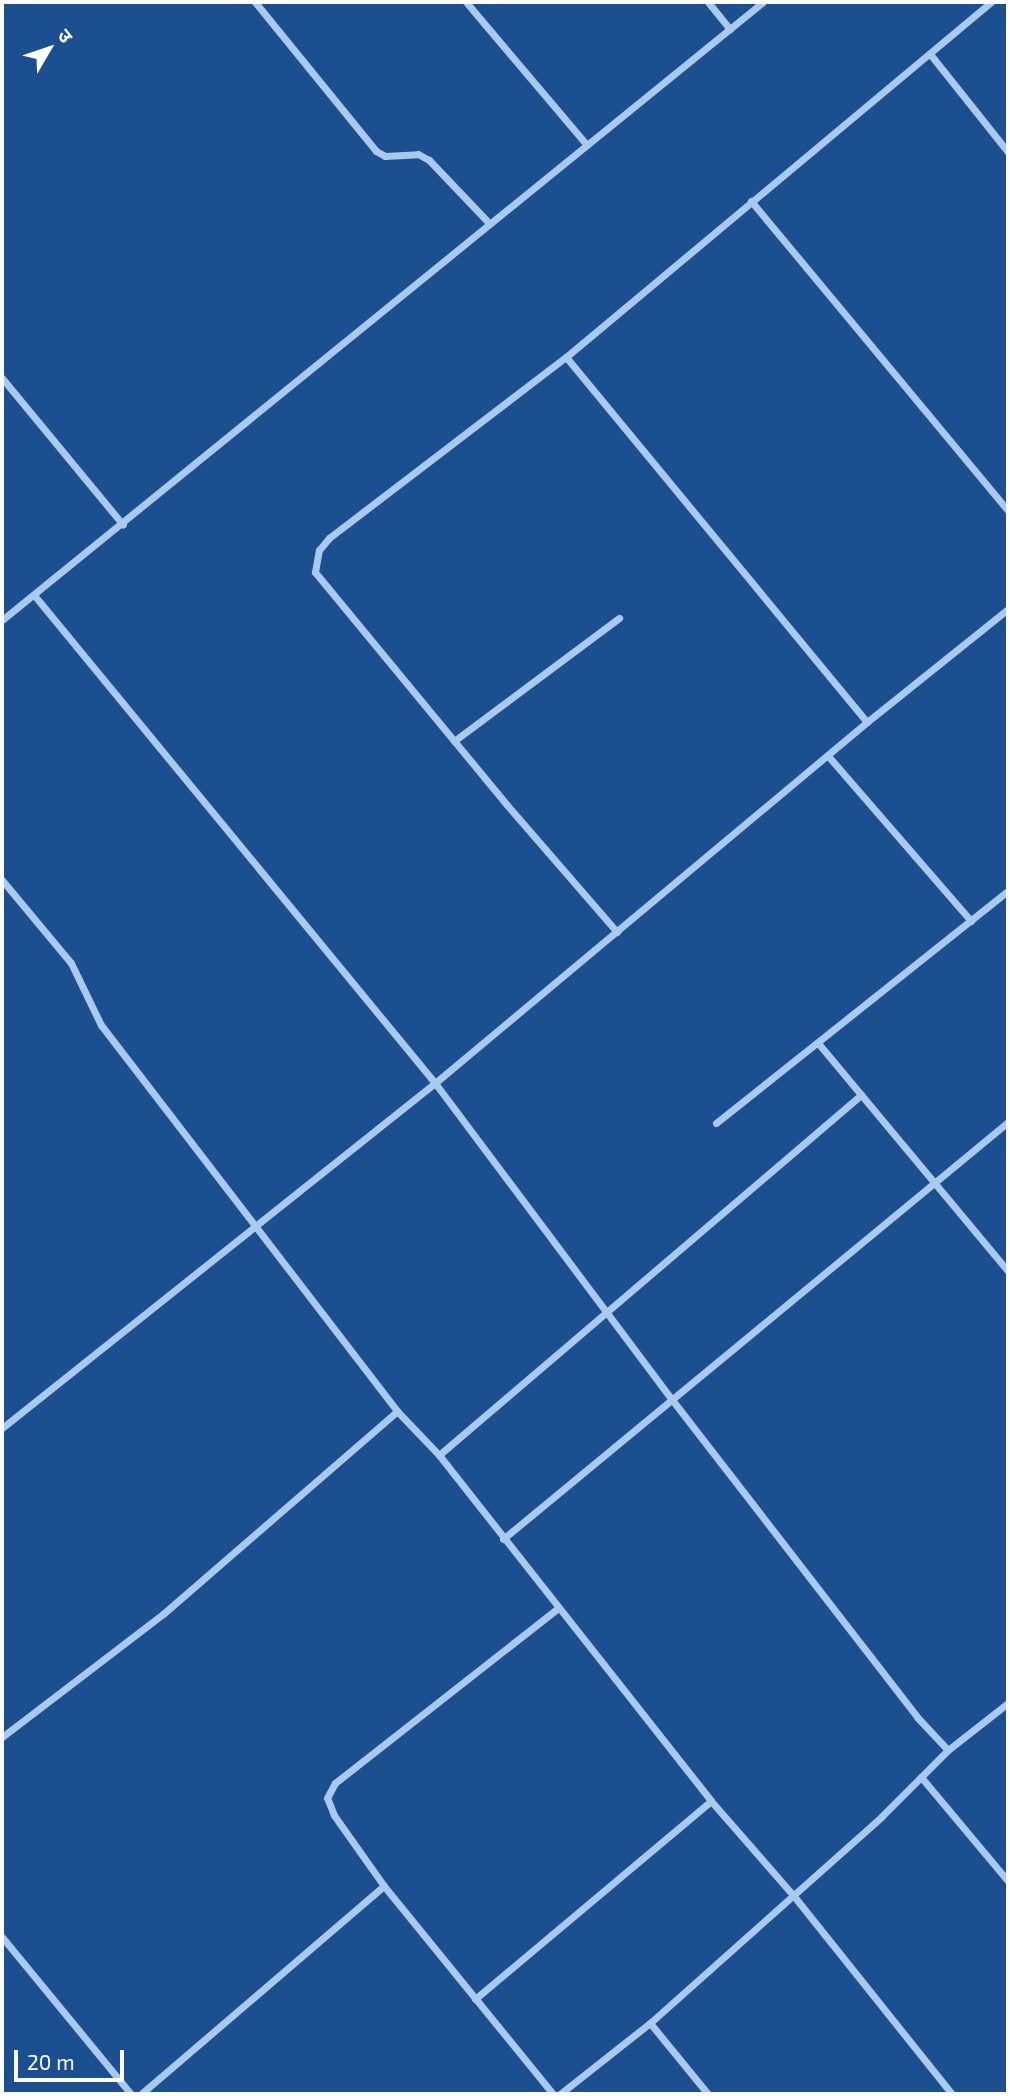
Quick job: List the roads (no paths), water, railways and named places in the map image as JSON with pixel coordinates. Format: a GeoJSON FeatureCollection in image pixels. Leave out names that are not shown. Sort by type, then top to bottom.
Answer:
{"type":"FeatureCollection","features":[{"type":"Feature","properties":{"kind":"street"},"geometry":{"type":"LineString","coordinates":[[256,2],[376,151],[385,156],[418,154],[429,160],[490,224]]}},
{"type":"Feature","properties":{"kind":"street"},"geometry":{"type":"LineString","coordinates":[[466,2],[587,145]]}},
{"type":"Feature","properties":{"kind":"street"},"geometry":{"type":"LineString","coordinates":[[708,2],[730,29]]}},
{"type":"Feature","properties":{"kind":"street"},"geometry":{"type":"LineString","coordinates":[[2,620],[123,525],[763,2]]}},
{"type":"Feature","properties":{"kind":"street"},"geometry":{"type":"LineString","coordinates":[[617,932],[454,741],[315,572],[315,561],[329,538],[566,358],[991,2]]}},
{"type":"Feature","properties":{"kind":"street"},"geometry":{"type":"LineString","coordinates":[[930,54],[1008,152]]}},
{"type":"Feature","properties":{"kind":"street"},"geometry":{"type":"LineString","coordinates":[[751,201],[1008,511]]}},
{"type":"Feature","properties":{"kind":"street"},"geometry":{"type":"LineString","coordinates":[[566,358],[867,722]]}},
{"type":"Feature","properties":{"kind":"street"},"geometry":{"type":"LineString","coordinates":[[2,378],[123,525]]}},
{"type":"Feature","properties":{"kind":"street"},"geometry":{"type":"LineString","coordinates":[[34,594],[435,1083],[673,1401],[917,1717],[948,1750]]}},
{"type":"Feature","properties":{"kind":"street"},"geometry":{"type":"LineString","coordinates":[[2,1428],[435,1083],[829,757],[867,722],[1008,610]]}},
{"type":"Feature","properties":{"kind":"street"},"geometry":{"type":"LineString","coordinates":[[454,741],[618,618]]}},
{"type":"Feature","properties":{"kind":"street"},"geometry":{"type":"LineString","coordinates":[[829,757],[971,920]]}},
{"type":"Feature","properties":{"kind":"street"},"geometry":{"type":"LineString","coordinates":[[2,880],[64,954],[81,980],[92,1011],[101,1026],[397,1411],[439,1455],[711,1801],[793,1895],[951,2094]]}},
{"type":"Feature","properties":{"kind":"street"},"geometry":{"type":"LineString","coordinates":[[716,1123],[1008,891]]}},
{"type":"Feature","properties":{"kind":"street"},"geometry":{"type":"LineString","coordinates":[[818,1043],[1008,1271]]}},
{"type":"Feature","properties":{"kind":"street"},"geometry":{"type":"LineString","coordinates":[[439,1455],[861,1095]]}},
{"type":"Feature","properties":{"kind":"street"},"geometry":{"type":"LineString","coordinates":[[503,1539],[1008,1122]]}},
{"type":"Feature","properties":{"kind":"street"},"geometry":{"type":"LineString","coordinates":[[2,1737],[163,1614],[397,1411]]}},
{"type":"Feature","properties":{"kind":"street"},"geometry":{"type":"LineString","coordinates":[[553,2094],[384,1886],[334,1815],[327,1798],[330,1789],[558,1608]]}},
{"type":"Feature","properties":{"kind":"street"},"geometry":{"type":"LineString","coordinates":[[561,2094],[650,2023],[793,1895],[948,1750],[1008,1703]]}},
{"type":"Feature","properties":{"kind":"street"},"geometry":{"type":"LineString","coordinates":[[921,1777],[1008,1881]]}},
{"type":"Feature","properties":{"kind":"street"},"geometry":{"type":"LineString","coordinates":[[475,1999],[711,1801]]}},
{"type":"Feature","properties":{"kind":"street"},"geometry":{"type":"LineString","coordinates":[[141,2094],[384,1886]]}},
{"type":"Feature","properties":{"kind":"street"},"geometry":{"type":"LineString","coordinates":[[2,1937],[131,2094]]}},
{"type":"Feature","properties":{"kind":"street"},"geometry":{"type":"LineString","coordinates":[[650,2023],[708,2094]]}}]}
